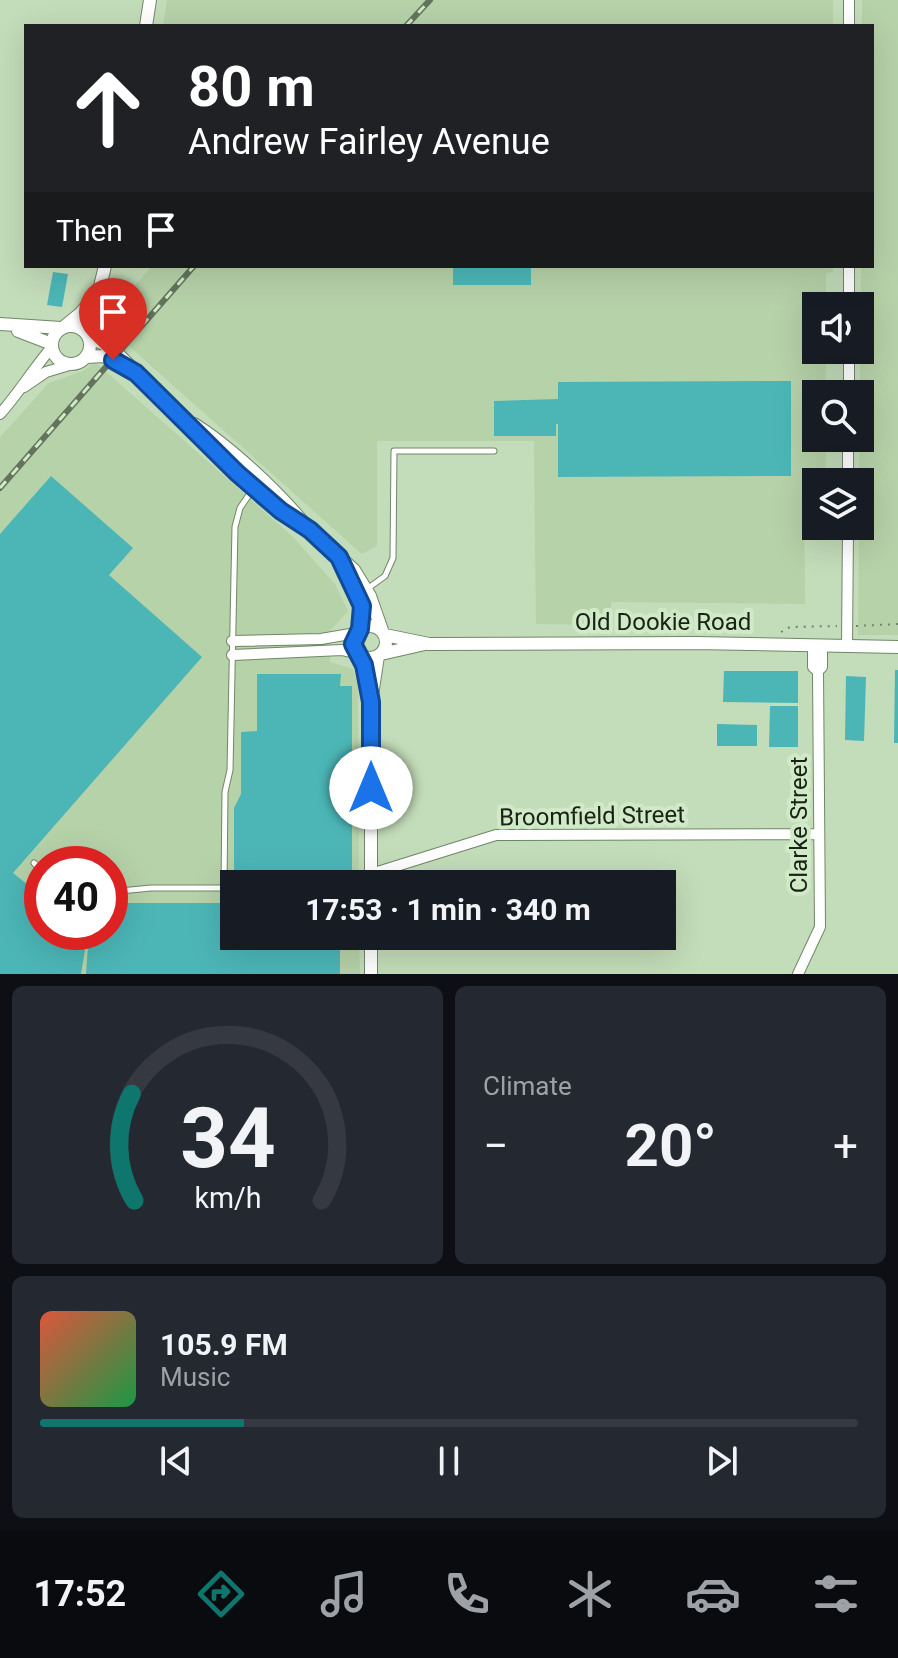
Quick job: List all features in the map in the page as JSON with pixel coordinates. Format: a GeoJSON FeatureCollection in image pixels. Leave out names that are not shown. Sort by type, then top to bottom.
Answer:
{"type":"FeatureCollection","features":[{"type":"Feature","properties":{"kind":"street"},"geometry":{"type":"LineString","coordinates":[[146,24],[150,0]]}},
{"type":"Feature","properties":{"kind":"street"},"geometry":{"type":"LineString","coordinates":[[849,0],[849,24]]}},
{"type":"Feature","properties":{"kind":"street"},"geometry":{"type":"LineString","coordinates":[[849,268],[849,292]]}},
{"type":"Feature","properties":{"kind":"street"},"geometry":{"type":"LineString","coordinates":[[23,389],[34,368],[52,346],[54,335],[98,292],[105,270]]}},
{"type":"Feature","properties":{"kind":"street"},"geometry":{"type":"LineString","coordinates":[[0,414],[23,389],[46,372],[81,360],[90,347],[88,336],[105,270]]}},
{"type":"Feature","properties":{"kind":"street"},"geometry":{"type":"LineString","coordinates":[[0,325],[80,328],[111,349],[184,419],[209,434],[226,456],[257,484],[288,503],[310,530],[354,570],[366,589],[386,643],[380,655],[371,702],[371,870]]}},
{"type":"Feature","properties":{"kind":"street"},"geometry":{"type":"LineString","coordinates":[[0,325],[32,335],[52,346],[60,361],[103,356],[136,373]]}},
{"type":"Feature","properties":{"kind":"street"},"geometry":{"type":"LineString","coordinates":[[847,646],[848,540]]}},
{"type":"Feature","properties":{"kind":"street"},"geometry":{"type":"LineString","coordinates":[[339,557],[362,602],[353,644],[359,655],[371,702]]}},
{"type":"Feature","properties":{"kind":"street"},"geometry":{"type":"LineString","coordinates":[[232,641],[321,639],[375,627],[384,634]]}},
{"type":"Feature","properties":{"kind":"street","name":"Old Dookie Road"},"geometry":{"type":"LineString","coordinates":[[384,634],[429,644],[898,647]]}},
{"type":"Feature","properties":{"kind":"street","name":"Old Dookie Road"},"geometry":{"type":"LineString","coordinates":[[380,655],[429,644]]}},
{"type":"Feature","properties":{"kind":"street","name":"Clarke Street"},"geometry":{"type":"LineString","coordinates":[[798,974],[820,927],[818,671],[813,667],[817,645]]}},
{"type":"Feature","properties":{"kind":"street"},"geometry":{"type":"LineString","coordinates":[[232,655],[342,650],[368,659],[380,655]]}},
{"type":"Feature","properties":{"kind":"street","name":"Broomfield Street"},"geometry":{"type":"LineString","coordinates":[[397,870],[496,835],[819,834]]}},
{"type":"Feature","properties":{"kind":"street"},"geometry":{"type":"LineString","coordinates":[[371,950],[371,974]]}},
{"type":"Feature","properties":{"kind":"lane"},"geometry":{"type":"LineString","coordinates":[[366,589],[385,576],[393,558],[394,451],[494,451]]}},
{"type":"Feature","properties":{"kind":"lane"},"geometry":{"type":"LineString","coordinates":[[128,890],[224,888],[225,792],[230,770],[235,527],[240,508],[257,484]]}},
{"type":"Feature","properties":{"kind":"path"},"geometry":{"type":"LineString","coordinates":[[778,634],[790,627],[898,624]]}},
{"type":"Feature","properties":{"kind":"shaded area"},"geometry":{"type":"Polygon","coordinates":[[[167,0],[833,0],[833,24],[163,24],[167,0]]]}},
{"type":"Feature","properties":{"kind":"shaded area"},"geometry":{"type":"Polygon","coordinates":[[[862,0],[898,0],[898,635],[858,635],[859,540],[874,540],[874,468],[859,468],[859,452],[874,452],[874,380],[860,380],[860,364],[874,364],[874,292],[861,292],[861,268],[874,268],[874,24],[862,24],[862,0]]]}},
{"type":"Feature","properties":{"kind":"shaded area"},"geometry":{"type":"Polygon","coordinates":[[[150,268],[833,268],[833,272],[826,273],[826,292],[802,292],[802,364],[826,364],[826,380],[802,380],[802,452],[826,452],[826,468],[802,468],[805,604],[611,602],[611,625],[536,624],[534,441],[377,441],[377,546],[362,554],[112,331],[114,308],[150,268]]]}},
{"type":"Feature","properties":{"kind":"shaded area"},"geometry":{"type":"Polygon","coordinates":[[[95,362],[293,537],[335,584],[348,611],[329,632],[330,662],[353,669],[358,687],[359,870],[220,870],[220,950],[359,950],[360,974],[0,974],[0,437],[49,383],[83,371],[95,362]]]}},
{"type":"Feature","properties":{"kind":"building"},"geometry":{"type":"Polygon","coordinates":[[[453,268],[531,268],[531,285],[453,285],[453,268]]]}},
{"type":"Feature","properties":{"kind":"building"},"geometry":{"type":"Polygon","coordinates":[[[53,272],[68,274],[62,307],[47,305],[53,272]]]}},
{"type":"Feature","properties":{"kind":"building"},"geometry":{"type":"Polygon","coordinates":[[[791,381],[791,476],[558,477],[558,424],[556,436],[494,436],[494,401],[558,399],[558,382],[791,381]]]}},
{"type":"Feature","properties":{"kind":"building"},"geometry":{"type":"Polygon","coordinates":[[[51,476],[133,548],[109,575],[202,657],[37,846],[24,846],[24,860],[13,873],[24,882],[24,950],[85,950],[81,974],[0,974],[0,534],[51,476]]]}},
{"type":"Feature","properties":{"kind":"building"},"geometry":{"type":"Polygon","coordinates":[[[895,670],[898,670],[898,743],[894,743],[895,670]]]}},
{"type":"Feature","properties":{"kind":"building"},"geometry":{"type":"Polygon","coordinates":[[[724,671],[798,671],[798,703],[723,702],[724,671]]]}},
{"type":"Feature","properties":{"kind":"building"},"geometry":{"type":"Polygon","coordinates":[[[257,674],[341,674],[340,686],[352,686],[352,870],[234,870],[234,808],[241,794],[241,732],[257,731],[257,674]]]}},
{"type":"Feature","properties":{"kind":"building"},"geometry":{"type":"Polygon","coordinates":[[[846,676],[866,677],[864,741],[845,740],[846,676]]]}},
{"type":"Feature","properties":{"kind":"building"},"geometry":{"type":"Polygon","coordinates":[[[770,706],[798,706],[798,747],[769,747],[770,706]]]}},
{"type":"Feature","properties":{"kind":"building"},"geometry":{"type":"Polygon","coordinates":[[[717,724],[757,725],[757,746],[717,746],[717,724]]]}},
{"type":"Feature","properties":{"kind":"building"},"geometry":{"type":"Polygon","coordinates":[[[128,903],[220,903],[220,950],[340,950],[340,974],[86,974],[88,950],[128,950],[128,903]]]}},
{"type":"Feature","properties":{"kind":"railway"},"geometry":{"type":"LineString","coordinates":[[408,24],[430,0]]}},
{"type":"Feature","properties":{"kind":"railway"},"geometry":{"type":"LineString","coordinates":[[0,488],[192,268]]}},
{"type":"Feature","properties":{"kind":"route"},"geometry":{"type":"LineString","coordinates":[[113,360],[136,373],[237,473],[281,511],[310,530],[339,557],[362,602],[360,629],[353,644],[364,665],[371,702],[371,788]]}}]}
